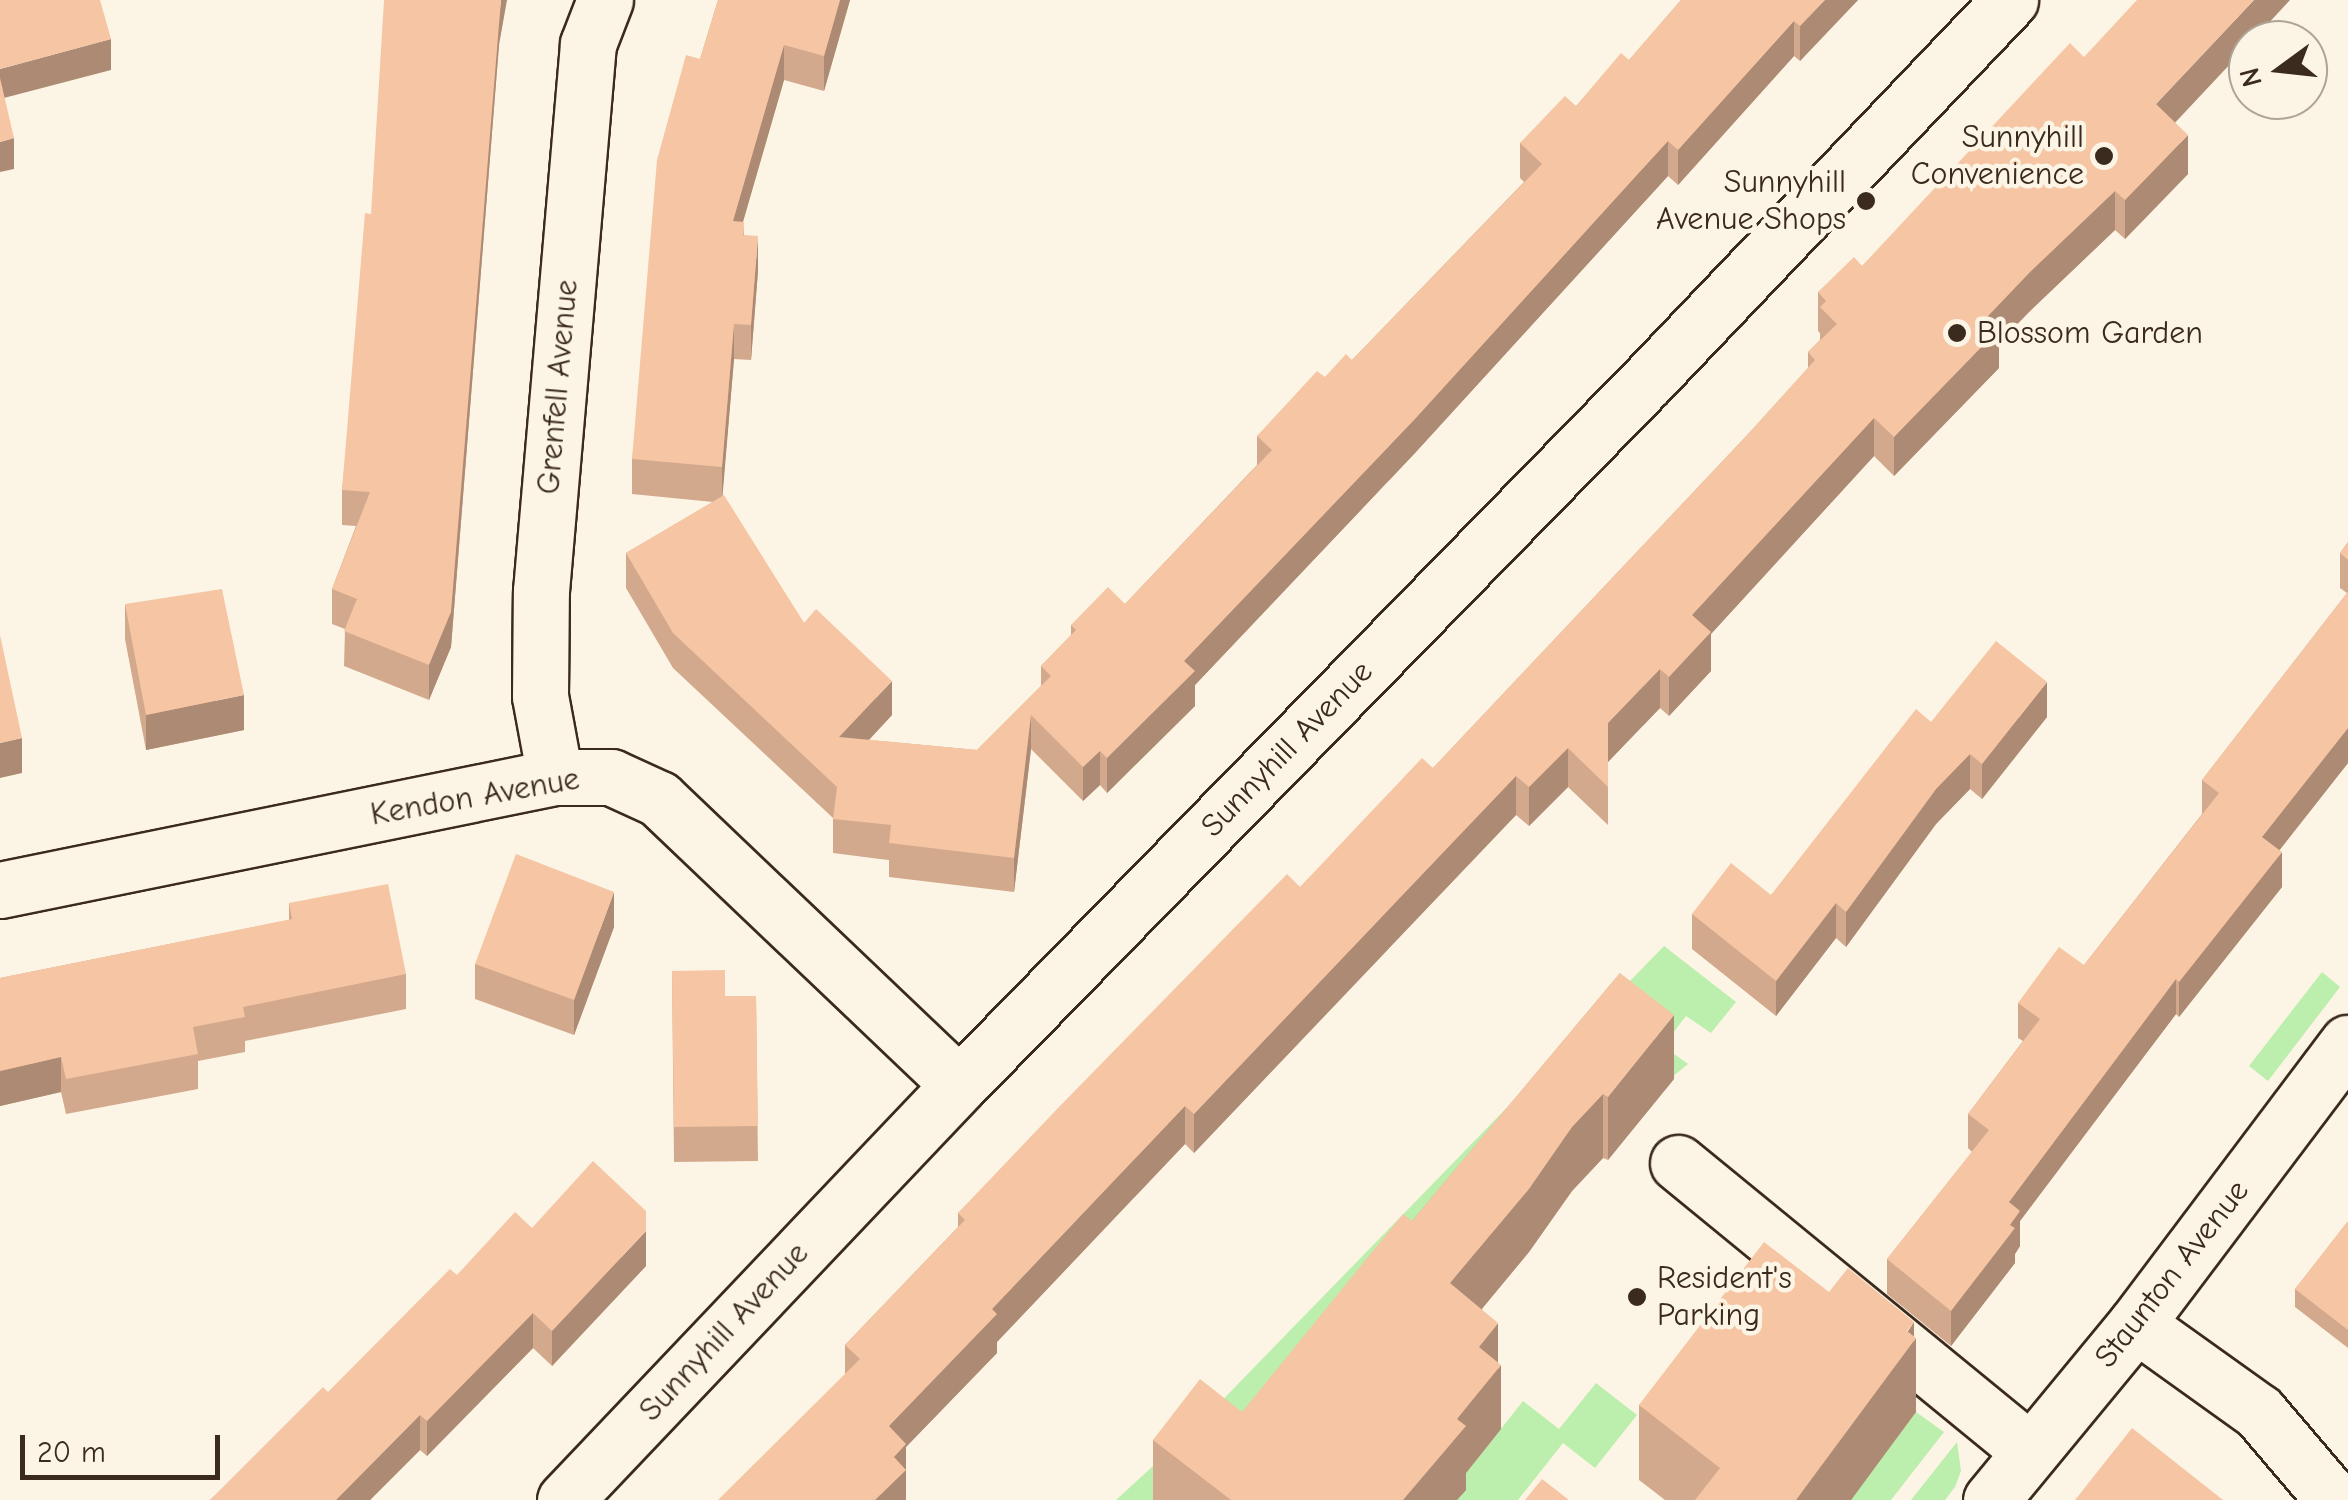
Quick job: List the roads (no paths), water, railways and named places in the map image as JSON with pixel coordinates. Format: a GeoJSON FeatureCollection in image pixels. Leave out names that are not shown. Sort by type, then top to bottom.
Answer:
{"type":"FeatureCollection","features":[{"type":"Feature","properties":{"kind":"street","name":"Grenfell Avenue"},"geometry":{"type":"LineString","coordinates":[[555,777],[540,696],[540,591],[588,44],[605,0]]}},
{"type":"Feature","properties":{"kind":"street","name":"Sunnyhill Avenue"},"geometry":{"type":"LineString","coordinates":[[566,1500],[959,1085],[1648,380],[2010,0]]}},
{"type":"Feature","properties":{"kind":"street","name":"Kendon Avenue"},"geometry":{"type":"LineString","coordinates":[[0,890],[555,777],[611,777],[658,799],[959,1085]]}},
{"type":"Feature","properties":{"kind":"street","name":"Staunton Avenue"},"geometry":{"type":"LineString","coordinates":[[1991,1500],[2136,1324],[2348,1043]]}},
{"type":"Feature","properties":{"kind":"street"},"geometry":{"type":"LineString","coordinates":[[1678,1163],[2030,1451]]}},
{"type":"Feature","properties":{"kind":"street"},"geometry":{"type":"LineString","coordinates":[[2136,1324],[2258,1412],[2334,1500]]}},
{"type":"Feature","properties":{"kind":"place","name":"Sunnyhill Convenience"},"geometry":{"type":"Point","coordinates":[2104,156]}},
{"type":"Feature","properties":{"kind":"place","name":"Sunnyhill Avenue Shops"},"geometry":{"type":"Point","coordinates":[1866,201]}},
{"type":"Feature","properties":{"kind":"place","name":"Blossom Garden"},"geometry":{"type":"Point","coordinates":[1957,333]}},
{"type":"Feature","properties":{"kind":"place","name":"Resident's Parking"},"geometry":{"type":"Point","coordinates":[1637,1297]}}]}
